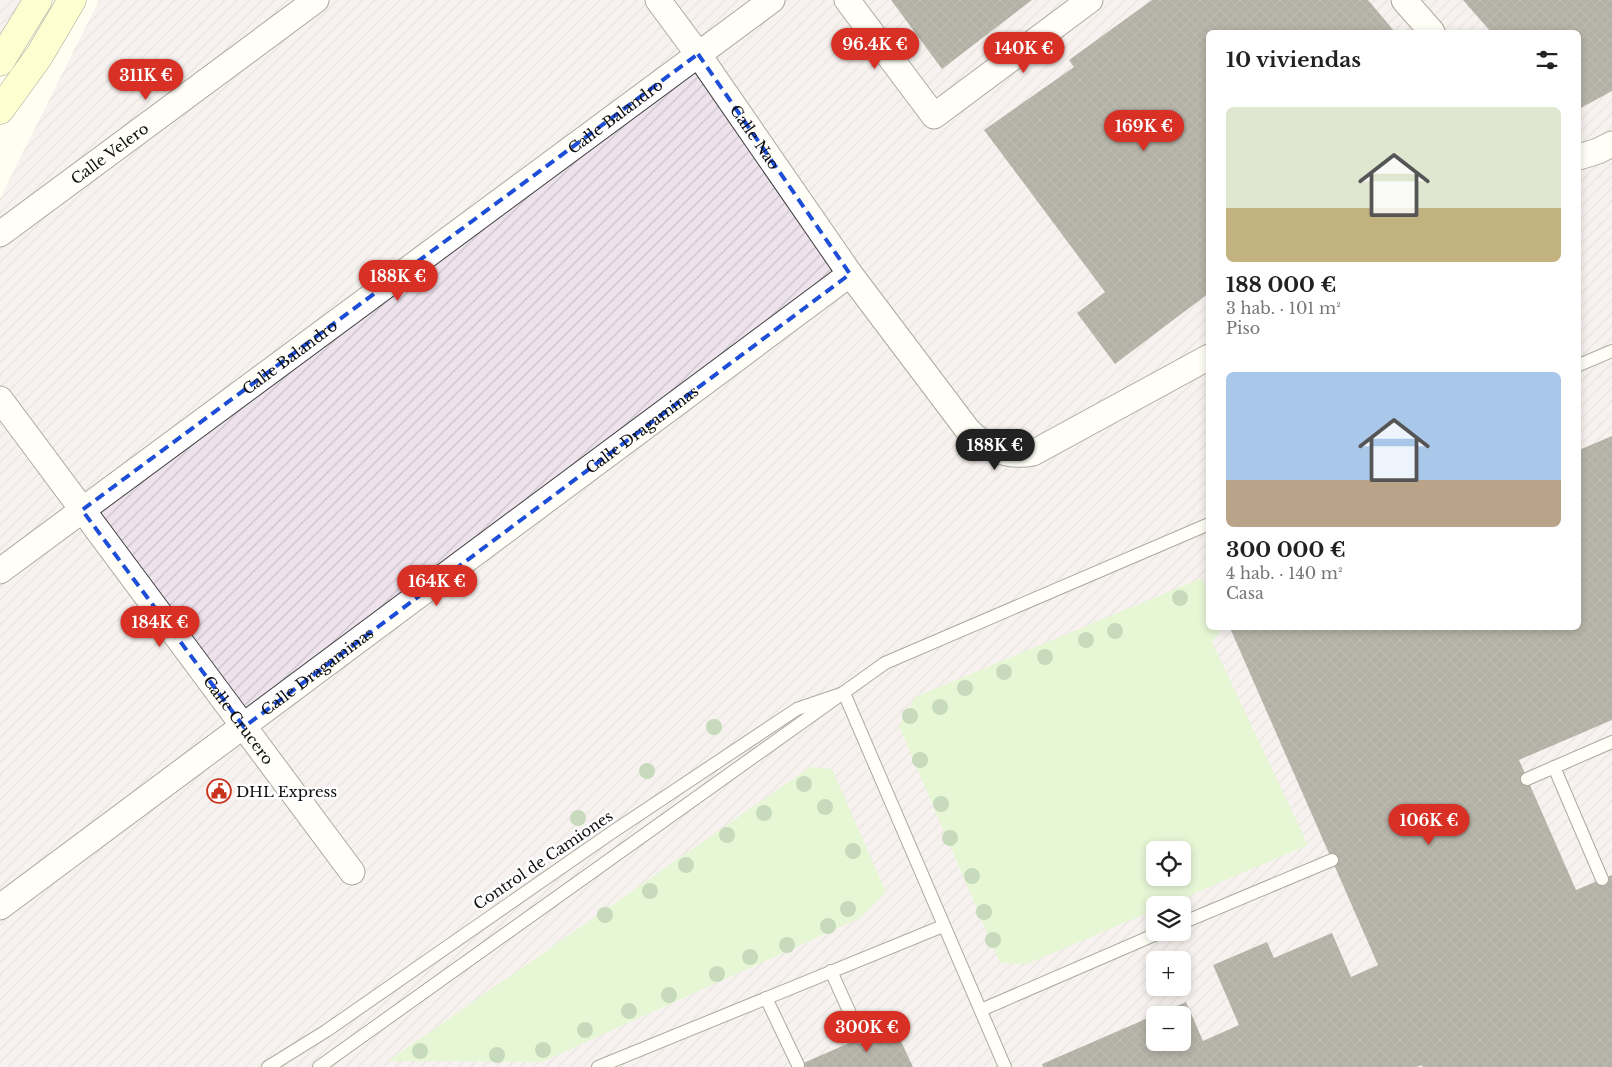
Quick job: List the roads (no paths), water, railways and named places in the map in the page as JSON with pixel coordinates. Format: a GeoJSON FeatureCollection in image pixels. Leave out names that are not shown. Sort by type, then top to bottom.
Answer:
{"type":"FeatureCollection","features":[{"type":"Feature","properties":{"kind":"street"},"geometry":{"type":"LineString","coordinates":[[0,62],[38,0]]}},
{"type":"Feature","properties":{"kind":"street"},"geometry":{"type":"LineString","coordinates":[[0,110],[39,56],[72,0]]}},
{"type":"Feature","properties":{"kind":"street","name":"Calle Velero"},"geometry":{"type":"LineString","coordinates":[[0,234],[316,0]]}},
{"type":"Feature","properties":{"kind":"street","name":"Calle Nao"},"geometry":{"type":"LineString","coordinates":[[658,0],[698,54],[850,274],[967,429],[978,440],[1004,453],[1022,455],[1033,453],[1206,359]]}},
{"type":"Feature","properties":{"kind":"street","name":"Calle Balandro"},"geometry":{"type":"LineString","coordinates":[[0,571],[772,0]]}},
{"type":"Feature","properties":{"kind":"street"},"geometry":{"type":"LineString","coordinates":[[847,0],[934,116],[1090,0]]}},
{"type":"Feature","properties":{"kind":"street"},"geometry":{"type":"LineString","coordinates":[[1404,0],[1430,30]]}},
{"type":"Feature","properties":{"kind":"street"},"geometry":{"type":"LineString","coordinates":[[1581,156],[1612,144]]}},
{"type":"Feature","properties":{"kind":"street","name":"Calle Dragaminas"},"geometry":{"type":"LineString","coordinates":[[0,907],[850,274]]}},
{"type":"Feature","properties":{"kind":"street","name":"Calle Crucero"},"geometry":{"type":"LineString","coordinates":[[0,399],[352,872]]}},
{"type":"Feature","properties":{"kind":"lane"},"geometry":{"type":"LineString","coordinates":[[1581,364],[1612,351]]}},
{"type":"Feature","properties":{"kind":"lane"},"geometry":{"type":"LineString","coordinates":[[319,1067],[885,663],[1206,525]]}},
{"type":"Feature","properties":{"kind":"lane"},"geometry":{"type":"LineString","coordinates":[[844,693],[1005,1067]]}},
{"type":"Feature","properties":{"kind":"lane","name":"Control de Camiones"},"geometry":{"type":"LineString","coordinates":[[268,1067],[326,1030],[611,833],[797,709],[844,693]]}},
{"type":"Feature","properties":{"kind":"lane"},"geometry":{"type":"LineString","coordinates":[[1527,779],[1612,742]]}},
{"type":"Feature","properties":{"kind":"lane"},"geometry":{"type":"LineString","coordinates":[[1554,766],[1602,879]]}},
{"type":"Feature","properties":{"kind":"lane"},"geometry":{"type":"LineString","coordinates":[[1191,920],[1332,860]]}},
{"type":"Feature","properties":{"kind":"lane"},"geometry":{"type":"LineString","coordinates":[[598,1067],[615,1064],[766,998],[943,926]]}},
{"type":"Feature","properties":{"kind":"lane"},"geometry":{"type":"LineString","coordinates":[[981,1010],[1146,938]]}},
{"type":"Feature","properties":{"kind":"lane"},"geometry":{"type":"LineString","coordinates":[[831,971],[861,1038]]}},
{"type":"Feature","properties":{"kind":"lane"},"geometry":{"type":"LineString","coordinates":[[766,998],[798,1065]]}},
{"type":"Feature","properties":{"kind":"place","name":"DHL Express"},"geometry":{"type":"Point","coordinates":[219,791]}}]}
